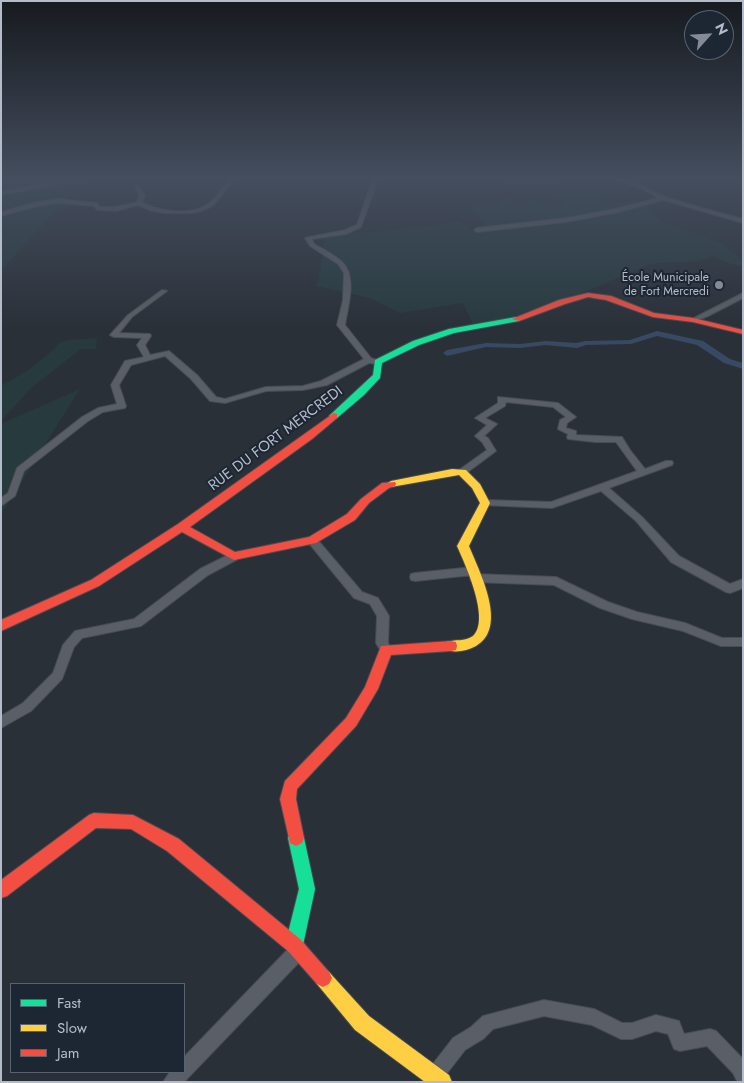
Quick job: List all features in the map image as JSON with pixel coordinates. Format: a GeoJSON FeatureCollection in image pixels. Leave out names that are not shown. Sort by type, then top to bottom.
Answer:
{"type":"FeatureCollection","features":[{"type":"Feature","properties":{"kind":"street"},"geometry":{"type":"LineString","coordinates":[[349,231],[308,238],[312,245],[340,264],[347,274],[345,307],[340,325],[373,361]]}},
{"type":"Feature","properties":{"kind":"street"},"geometry":{"type":"LineString","coordinates":[[148,357],[141,345],[147,336],[114,335],[130,316],[164,291]]}},
{"type":"Feature","properties":{"kind":"street"},"geometry":{"type":"LineString","coordinates":[[1,503],[12,494],[20,470],[85,419],[101,410],[122,406],[114,386],[128,363],[166,352],[194,377],[213,399],[225,401],[266,389],[304,388],[324,383],[416,343],[452,332],[522,318],[562,302],[588,295],[608,298],[653,315],[694,320],[743,332]]}},
{"type":"Feature","properties":{"kind":"street"},"geometry":{"type":"LineString","coordinates":[[694,320],[743,295]]}},
{"type":"Feature","properties":{"kind":"street","name":"RUE DU FORT MERCREDI"},"geometry":{"type":"LineString","coordinates":[[1,626],[95,583],[182,528],[344,409],[377,376],[373,361]]}},
{"type":"Feature","properties":{"kind":"street"},"geometry":{"type":"LineString","coordinates":[[1,722],[26,707],[58,676],[69,645],[80,634],[137,623],[204,572],[234,556],[312,540],[351,517],[365,501],[386,485],[452,472],[462,472],[492,451],[485,440],[479,436],[493,424],[480,418],[502,404],[501,399],[555,405],[572,417],[563,422],[562,429],[573,432],[571,436],[603,441],[619,439],[622,447],[635,460],[643,473]]}},
{"type":"Feature","properties":{"kind":"street"},"geometry":{"type":"LineString","coordinates":[[486,504],[552,505],[669,463]]}},
{"type":"Feature","properties":{"kind":"street"},"geometry":{"type":"LineString","coordinates":[[462,472],[476,486],[486,504]]}},
{"type":"Feature","properties":{"kind":"street"},"geometry":{"type":"LineString","coordinates":[[602,486],[639,519],[675,559],[730,588],[743,583]]}},
{"type":"Feature","properties":{"kind":"street"},"geometry":{"type":"LineString","coordinates":[[386,650],[468,646],[482,634],[486,621],[484,601],[463,546],[486,504]]}},
{"type":"Feature","properties":{"kind":"street"},"geometry":{"type":"LineString","coordinates":[[182,528],[234,556]]}},
{"type":"Feature","properties":{"kind":"street"},"geometry":{"type":"LineString","coordinates":[[312,540],[358,595],[374,601],[383,616],[382,643],[386,650]]}},
{"type":"Feature","properties":{"kind":"street"},"geometry":{"type":"LineString","coordinates":[[415,577],[474,574],[556,581],[604,604],[636,616],[685,627],[722,642],[743,642]]}},
{"type":"Feature","properties":{"kind":"street"},"geometry":{"type":"LineString","coordinates":[[185,1069],[296,947],[308,889],[288,799],[290,786],[351,722],[371,689],[386,650]]}},
{"type":"Feature","properties":{"kind":"street"},"geometry":{"type":"LineString","coordinates":[[1,890],[94,820],[133,822],[173,845],[296,947],[362,1022],[438,1078],[459,1044],[477,1033],[488,1022],[544,1008],[594,1017],[621,1032],[632,1031],[656,1023],[673,1027],[680,1043],[710,1037],[739,1067],[743,1075]]}},
{"type":"Feature","properties":{"kind":"street"},"geometry":{"type":"LineString","coordinates":[[172,1082],[181,1073]]}},
{"type":"Feature","properties":{"kind":"green space"},"geometry":{"type":"Polygon","coordinates":[[[1,231],[38,231],[1,270],[1,231]]]}},
{"type":"Feature","properties":{"kind":"green space"},"geometry":{"type":"Polygon","coordinates":[[[385,231],[686,231],[724,244],[743,260],[743,267],[713,256],[698,261],[650,264],[551,306],[511,319],[473,324],[463,303],[400,313],[370,298],[316,286],[319,278],[325,236],[385,231]]]}},
{"type":"Feature","properties":{"kind":"green space"},"geometry":{"type":"Polygon","coordinates":[[[97,338],[96,349],[81,349],[31,388],[1,421],[1,386],[27,371],[59,343],[68,340],[97,338]]]}},
{"type":"Feature","properties":{"kind":"green space"},"geometry":{"type":"Polygon","coordinates":[[[80,389],[1,514],[1,424],[80,389]]]}},
{"type":"Feature","properties":{"kind":"waterway"},"geometry":{"type":"LineString","coordinates":[[447,353],[486,345],[520,346],[546,343],[577,346],[585,343],[631,342],[657,333],[700,343],[727,361],[743,366]]}},
{"type":"Feature","properties":{"kind":"traffic: fast"},"geometry":{"type":"LineString","coordinates":[[334,416],[361,393],[377,376],[378,362],[416,343],[452,331],[516,319]]}},
{"type":"Feature","properties":{"kind":"traffic: fast"},"geometry":{"type":"LineString","coordinates":[[294,945],[307,889],[296,838]]}},
{"type":"Feature","properties":{"kind":"traffic: slow"},"geometry":{"type":"LineString","coordinates":[[391,484],[452,472],[462,472],[476,486],[485,503],[463,546],[483,600],[484,628],[478,639],[467,645],[451,646]]}},
{"type":"Feature","properties":{"kind":"traffic: slow"},"geometry":{"type":"LineString","coordinates":[[323,978],[362,1023],[442,1082]]}},
{"type":"Feature","properties":{"kind":"traffic: jam"},"geometry":{"type":"LineString","coordinates":[[516,319],[562,302],[588,295],[608,298],[653,315],[693,320],[743,332]]}},
{"type":"Feature","properties":{"kind":"traffic: jam"},"geometry":{"type":"LineString","coordinates":[[1,626],[95,583],[182,527],[309,437],[334,416]]}},
{"type":"Feature","properties":{"kind":"traffic: jam"},"geometry":{"type":"LineString","coordinates":[[182,527],[234,556],[312,540],[351,517],[365,501],[386,485],[391,484]]}},
{"type":"Feature","properties":{"kind":"traffic: jam"},"geometry":{"type":"LineString","coordinates":[[296,838],[288,799],[290,786],[351,722],[371,689],[386,650],[451,646]]}},
{"type":"Feature","properties":{"kind":"traffic: jam"},"geometry":{"type":"LineString","coordinates":[[1,890],[94,820],[133,822],[173,845],[294,945],[323,978]]}},
{"type":"Feature","properties":{"kind":"place","name":"École Municipale de Fort Mercredi"},"geometry":{"type":"Point","coordinates":[719,285]}}]}
